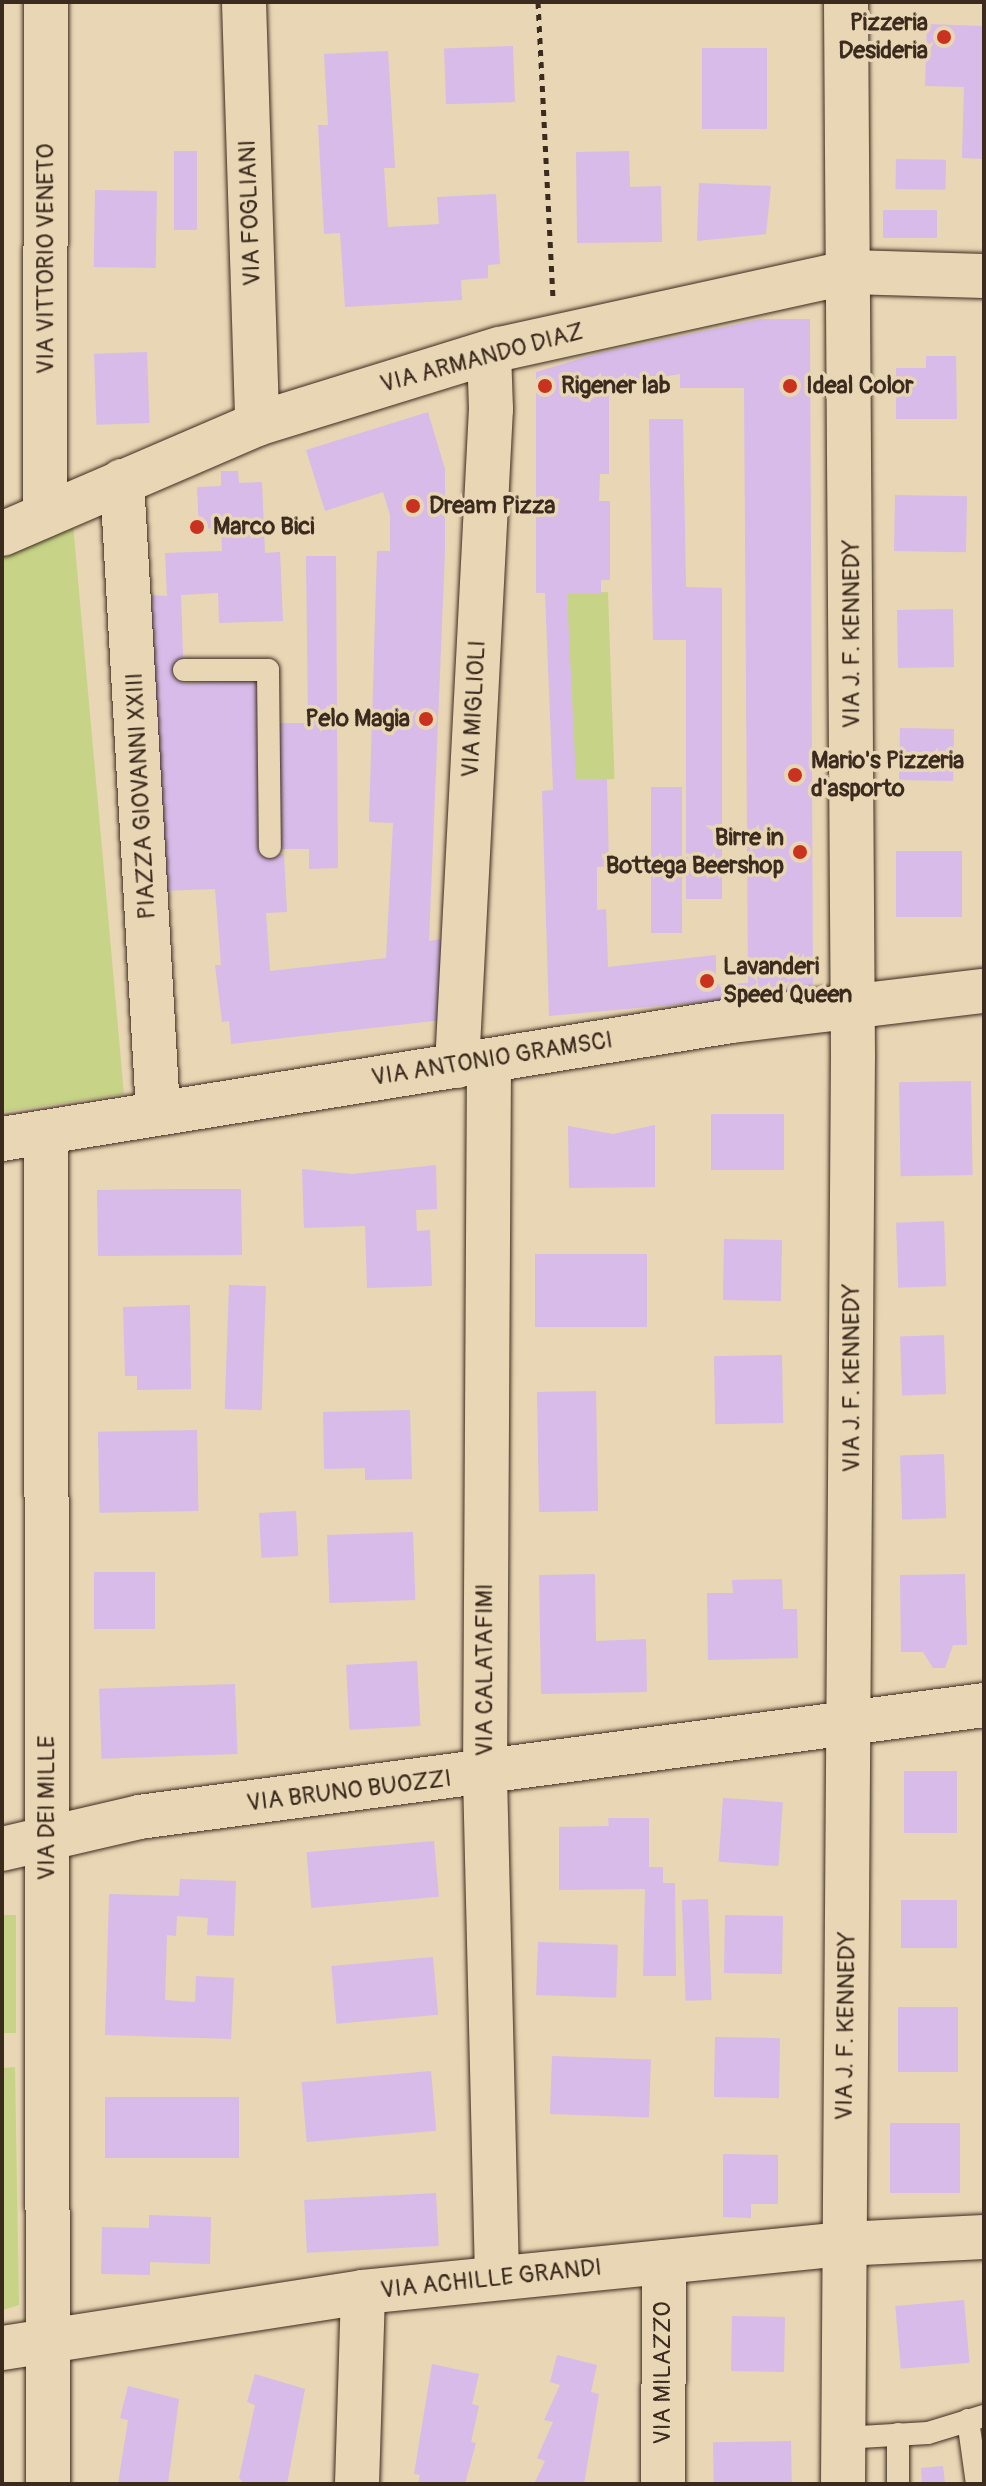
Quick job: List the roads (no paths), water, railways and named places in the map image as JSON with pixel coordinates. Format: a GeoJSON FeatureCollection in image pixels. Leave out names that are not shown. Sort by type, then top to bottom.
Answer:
{"type":"FeatureCollection","features":[{"type":"Feature","properties":{"kind":"street","name":"VIA VITTORIO VENETO"},"geometry":{"type":"LineString","coordinates":[[45,515],[46,2]]}},
{"type":"Feature","properties":{"kind":"street","name":"VIA FOGLIANI"},"geometry":{"type":"LineString","coordinates":[[244,2],[257,424]]}},
{"type":"Feature","properties":{"kind":"street","name":"VIA J. F. KENNEDY"},"geometry":{"type":"LineString","coordinates":[[843,2484],[842,2244],[851,1721],[853,1009],[846,2]]}},
{"type":"Feature","properties":{"kind":"street","name":"VIA ARMANDO DIAZ"},"geometry":{"type":"LineString","coordinates":[[2,534],[257,424],[489,353],[850,272],[984,276]]}},
{"type":"Feature","properties":{"kind":"street","name":"VIA MIGLIOLI"},"geometry":{"type":"LineString","coordinates":[[473,1064],[491,409],[489,353]]}},
{"type":"Feature","properties":{"kind":"street","name":"PIAZZA GIOVANNI XXIII"},"geometry":{"type":"LineString","coordinates":[[122,481],[144,671],[158,1111]]}},
{"type":"Feature","properties":{"kind":"street","name":"VIA ANTONIO GRAMSCI"},"geometry":{"type":"LineString","coordinates":[[2,1139],[158,1111],[473,1064],[731,1021],[853,1009],[984,991]]}},
{"type":"Feature","properties":{"kind":"street","name":"VIA CALATAFIMI"},"geometry":{"type":"LineString","coordinates":[[473,1064],[497,2278]]}},
{"type":"Feature","properties":{"kind":"street","name":"VIA DEI MILLE"},"geometry":{"type":"LineString","coordinates":[[46,1132],[48,2484]]}},
{"type":"Feature","properties":{"kind":"street","name":"VIA BRUNO BUOZZI"},"geometry":{"type":"LineString","coordinates":[[2,1849],[139,1817],[485,1775],[851,1721],[984,1705]]}},
{"type":"Feature","properties":{"kind":"street","name":"VIA ACHILLE GRANDI"},"geometry":{"type":"LineString","coordinates":[[2,2348],[47,2337],[363,2292],[842,2244],[984,2237]]}},
{"type":"Feature","properties":{"kind":"street","name":"VIA MILAZZO"},"geometry":{"type":"LineString","coordinates":[[663,2484],[664,2262]]}},
{"type":"Feature","properties":{"kind":"street"},"geometry":{"type":"LineString","coordinates":[[357,2484],[363,2292]]}},
{"type":"Feature","properties":{"kind":"lane"},"geometry":{"type":"LineString","coordinates":[[184,670],[268,670],[270,847]]}},
{"type":"Feature","properties":{"kind":"lane"},"geometry":{"type":"LineString","coordinates":[[843,2438],[928,2433],[976,2418],[977,2484]]}},
{"type":"Feature","properties":{"kind":"lane"},"geometry":{"type":"LineString","coordinates":[[898,2434],[898,2484]]}},
{"type":"Feature","properties":{"kind":"place","name":"Pizzeria Desideria"},"geometry":{"type":"Point","coordinates":[944,37]}},
{"type":"Feature","properties":{"kind":"place","name":"Rigener lab"},"geometry":{"type":"Point","coordinates":[545,386]}},
{"type":"Feature","properties":{"kind":"place","name":"Ideal Color"},"geometry":{"type":"Point","coordinates":[790,386]}},
{"type":"Feature","properties":{"kind":"place","name":"Dream Pizza"},"geometry":{"type":"Point","coordinates":[413,506]}},
{"type":"Feature","properties":{"kind":"place","name":"Marco Bici"},"geometry":{"type":"Point","coordinates":[197,527]}},
{"type":"Feature","properties":{"kind":"place","name":"Pelo Magia"},"geometry":{"type":"Point","coordinates":[426,719]}},
{"type":"Feature","properties":{"kind":"place","name":"Mario's Pizzeria d'asporto"},"geometry":{"type":"Point","coordinates":[795,775]}},
{"type":"Feature","properties":{"kind":"place","name":"Birre in Bottega Beershop"},"geometry":{"type":"Point","coordinates":[800,852]}},
{"type":"Feature","properties":{"kind":"place","name":"Lavanderi Speed Queen"},"geometry":{"type":"Point","coordinates":[707,981]}}]}
